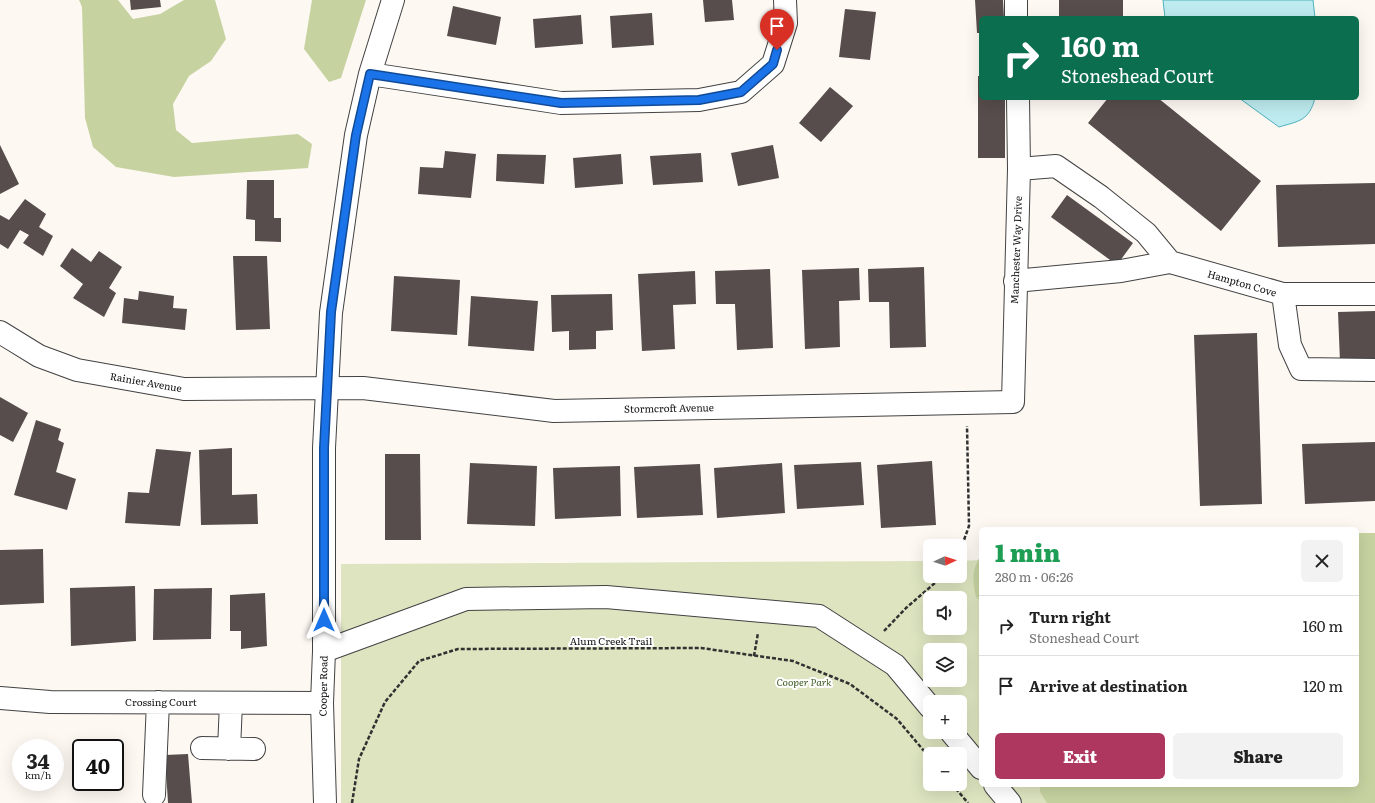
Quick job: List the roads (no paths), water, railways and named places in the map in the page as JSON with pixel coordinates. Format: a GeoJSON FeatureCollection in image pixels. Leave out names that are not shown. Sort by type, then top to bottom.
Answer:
{"type":"FeatureCollection","features":[{"type":"Feature","properties":{"kind":"street","name":"Cooper Road"},"geometry":{"type":"LineString","coordinates":[[325,803],[322,703],[324,651],[324,448],[331,312],[354,143],[370,74],[393,0]]}},
{"type":"Feature","properties":{"kind":"street"},"geometry":{"type":"LineString","coordinates":[[370,74],[561,103],[699,100],[741,92],[773,64],[786,23],[785,0]]}},
{"type":"Feature","properties":{"kind":"street"},"geometry":{"type":"LineString","coordinates":[[1016,0],[1016,16]]}},
{"type":"Feature","properties":{"kind":"street","name":"Manchester Way Drive"},"geometry":{"type":"LineString","coordinates":[[1013,402],[1019,169],[1018,100]]}},
{"type":"Feature","properties":{"kind":"street"},"geometry":{"type":"LineString","coordinates":[[1019,169],[1056,166],[1101,197],[1146,234],[1170,262]]}},
{"type":"Feature","properties":{"kind":"street","name":"Hampton Cove"},"geometry":{"type":"LineString","coordinates":[[1015,281],[1121,271],[1170,262],[1283,294],[1290,345],[1301,369],[1375,370]]}},
{"type":"Feature","properties":{"kind":"street"},"geometry":{"type":"LineString","coordinates":[[1283,294],[1375,294]]}},
{"type":"Feature","properties":{"kind":"street","name":"Rainier Avenue"},"geometry":{"type":"LineString","coordinates":[[1,334],[39,356],[77,370],[184,389],[326,388]]}},
{"type":"Feature","properties":{"kind":"street","name":"Stormcroft Avenue"},"geometry":{"type":"LineString","coordinates":[[326,388],[363,388],[554,411],[1013,402]]}},
{"type":"Feature","properties":{"kind":"street"},"geometry":{"type":"LineString","coordinates":[[324,651],[466,599],[606,597],[819,616],[895,665],[923,699]]}},
{"type":"Feature","properties":{"kind":"street","name":"Crossing Court"},"geometry":{"type":"LineString","coordinates":[[0,698],[50,702],[322,703]]}},
{"type":"Feature","properties":{"kind":"street"},"geometry":{"type":"LineString","coordinates":[[154,795],[158,702]]}},
{"type":"Feature","properties":{"kind":"street"},"geometry":{"type":"LineString","coordinates":[[229,749],[231,703]]}},
{"type":"Feature","properties":{"kind":"street"},"geometry":{"type":"LineString","coordinates":[[957,739],[979,766]]}},
{"type":"Feature","properties":{"kind":"street"},"geometry":{"type":"LineString","coordinates":[[202,748],[254,749]]}},
{"type":"Feature","properties":{"kind":"street"},"geometry":{"type":"LineString","coordinates":[[997,787],[1010,803]]}},
{"type":"Feature","properties":{"kind":"water"},"geometry":{"type":"Polygon","coordinates":[[[1163,0],[1313,0],[1315,16],[1165,16],[1163,0]]]}},
{"type":"Feature","properties":{"kind":"water"},"geometry":{"type":"Polygon","coordinates":[[[1242,100],[1314,100],[1313,106],[1306,116],[1298,121],[1279,127],[1242,100]]]}},
{"type":"Feature","properties":{"kind":"park label","name":"Cooper Park"},"geometry":{"type":"Point","coordinates":[804,682]}}]}
